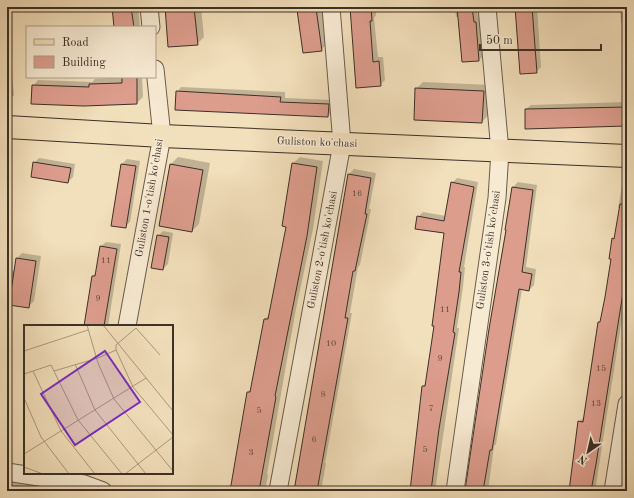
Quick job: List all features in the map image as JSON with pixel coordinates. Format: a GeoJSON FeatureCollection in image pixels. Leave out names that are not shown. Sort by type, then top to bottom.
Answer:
{"type":"FeatureCollection","features":[{"type":"Feature","properties":{"kind":"main road","name":"Guliston ko'chasi"},"geometry":{"type":"LineString","coordinates":[[7,127],[162,136],[627,156]]}},
{"type":"Feature","properties":{"kind":"street"},"geometry":{"type":"LineString","coordinates":[[149,7],[151,26]]}},
{"type":"Feature","properties":{"kind":"street","name":"Guliston 2-o'tish ko'chasi"},"geometry":{"type":"LineString","coordinates":[[278,491],[342,144],[332,7]]}},
{"type":"Feature","properties":{"kind":"street","name":"Guliston 3-o'tish ko'chasi"},"geometry":{"type":"LineString","coordinates":[[455,491],[497,198],[500,151],[487,7]]}},
{"type":"Feature","properties":{"kind":"street","name":"Guliston 1-o'tish ko'chasi"},"geometry":{"type":"LineString","coordinates":[[127,325],[162,136],[156,78]]}},
{"type":"Feature","properties":{"kind":"street"},"geometry":{"type":"LineString","coordinates":[[613,491],[627,404]]}},
{"type":"Feature","properties":{"kind":"street"},"geometry":{"type":"LineString","coordinates":[[7,472],[86,483],[104,491]]}},
{"type":"Feature","properties":{"kind":"building"},"geometry":{"type":"Polygon","coordinates":[[[112,7],[131,7],[134,26],[114,26],[112,7]]]}},
{"type":"Feature","properties":{"kind":"building"},"geometry":{"type":"Polygon","coordinates":[[[165,7],[194,7],[198,45],[168,47],[165,7]]]}},
{"type":"Feature","properties":{"kind":"building"},"geometry":{"type":"Polygon","coordinates":[[[350,7],[371,7],[372,21],[370,21],[373,62],[379,61],[381,86],[356,88],[350,7]]]}},
{"type":"Feature","properties":{"kind":"building"},"geometry":{"type":"Polygon","coordinates":[[[457,7],[472,7],[474,22],[476,22],[479,61],[462,62],[457,7]]]}},
{"type":"Feature","properties":{"kind":"building"},"geometry":{"type":"Polygon","coordinates":[[[515,7],[532,7],[537,73],[520,74],[515,7]]]}},
{"type":"Feature","properties":{"kind":"building"},"geometry":{"type":"Polygon","coordinates":[[[316,8],[322,51],[303,53],[297,10],[316,8]]]}},
{"type":"Feature","properties":{"kind":"building"},"geometry":{"type":"Polygon","coordinates":[[[122,78],[137,78],[137,104],[84,106],[31,104],[32,85],[89,87],[89,84],[122,83],[122,78]]]}},
{"type":"Feature","properties":{"kind":"building"},"geometry":{"type":"Polygon","coordinates":[[[415,88],[484,91],[482,123],[414,120],[415,88]]]}},
{"type":"Feature","properties":{"kind":"building"},"geometry":{"type":"Polygon","coordinates":[[[176,91],[281,97],[280,102],[329,104],[328,117],[175,110],[176,91]]]}},
{"type":"Feature","properties":{"kind":"building"},"geometry":{"type":"Polygon","coordinates":[[[627,107],[627,126],[525,129],[525,109],[627,107]]]}},
{"type":"Feature","properties":{"kind":"building"},"geometry":{"type":"Polygon","coordinates":[[[33,162],[71,168],[68,183],[31,177],[33,162]]]}},
{"type":"Feature","properties":{"kind":"building"},"geometry":{"type":"Polygon","coordinates":[[[292,163],[317,167],[307,236],[275,396],[259,491],[230,491],[247,392],[250,392],[264,319],[268,319],[286,227],[282,226],[292,163]]]}},
{"type":"Feature","properties":{"kind":"building"},"geometry":{"type":"Polygon","coordinates":[[[121,164],[136,166],[126,228],[111,226],[121,164]]]}},
{"type":"Feature","properties":{"kind":"building"},"geometry":{"type":"Polygon","coordinates":[[[170,164],[203,170],[192,232],[159,226],[170,164]]]}},
{"type":"Feature","properties":{"kind":"building"},"geometry":{"type":"Polygon","coordinates":[[[348,174],[371,178],[365,214],[367,214],[355,271],[353,271],[345,318],[348,318],[317,491],[294,491],[348,174]]]}},
{"type":"Feature","properties":{"kind":"building"},"geometry":{"type":"Polygon","coordinates":[[[451,182],[474,187],[459,272],[461,272],[453,332],[455,333],[439,429],[431,491],[410,491],[422,386],[425,386],[434,326],[432,326],[444,233],[415,229],[417,216],[444,221],[451,182]]]}},
{"type":"Feature","properties":{"kind":"building"},"geometry":{"type":"Polygon","coordinates":[[[512,187],[533,190],[522,272],[532,274],[529,291],[519,289],[492,450],[490,450],[483,491],[471,491],[465,490],[512,187]]]}},
{"type":"Feature","properties":{"kind":"building"},"geometry":{"type":"Polygon","coordinates":[[[620,204],[627,205],[627,267],[596,464],[591,491],[569,491],[578,421],[583,422],[598,322],[600,322],[611,259],[609,259],[612,238],[614,239],[620,204]]]}},
{"type":"Feature","properties":{"kind":"building"},"geometry":{"type":"Polygon","coordinates":[[[157,235],[169,237],[163,270],[151,268],[157,235]]]}},
{"type":"Feature","properties":{"kind":"building"},"geometry":{"type":"Polygon","coordinates":[[[100,246],[117,249],[104,325],[84,325],[92,276],[95,276],[100,246]]]}},
{"type":"Feature","properties":{"kind":"building"},"geometry":{"type":"Polygon","coordinates":[[[16,258],[36,261],[29,308],[9,305],[16,258]]]}}]}
